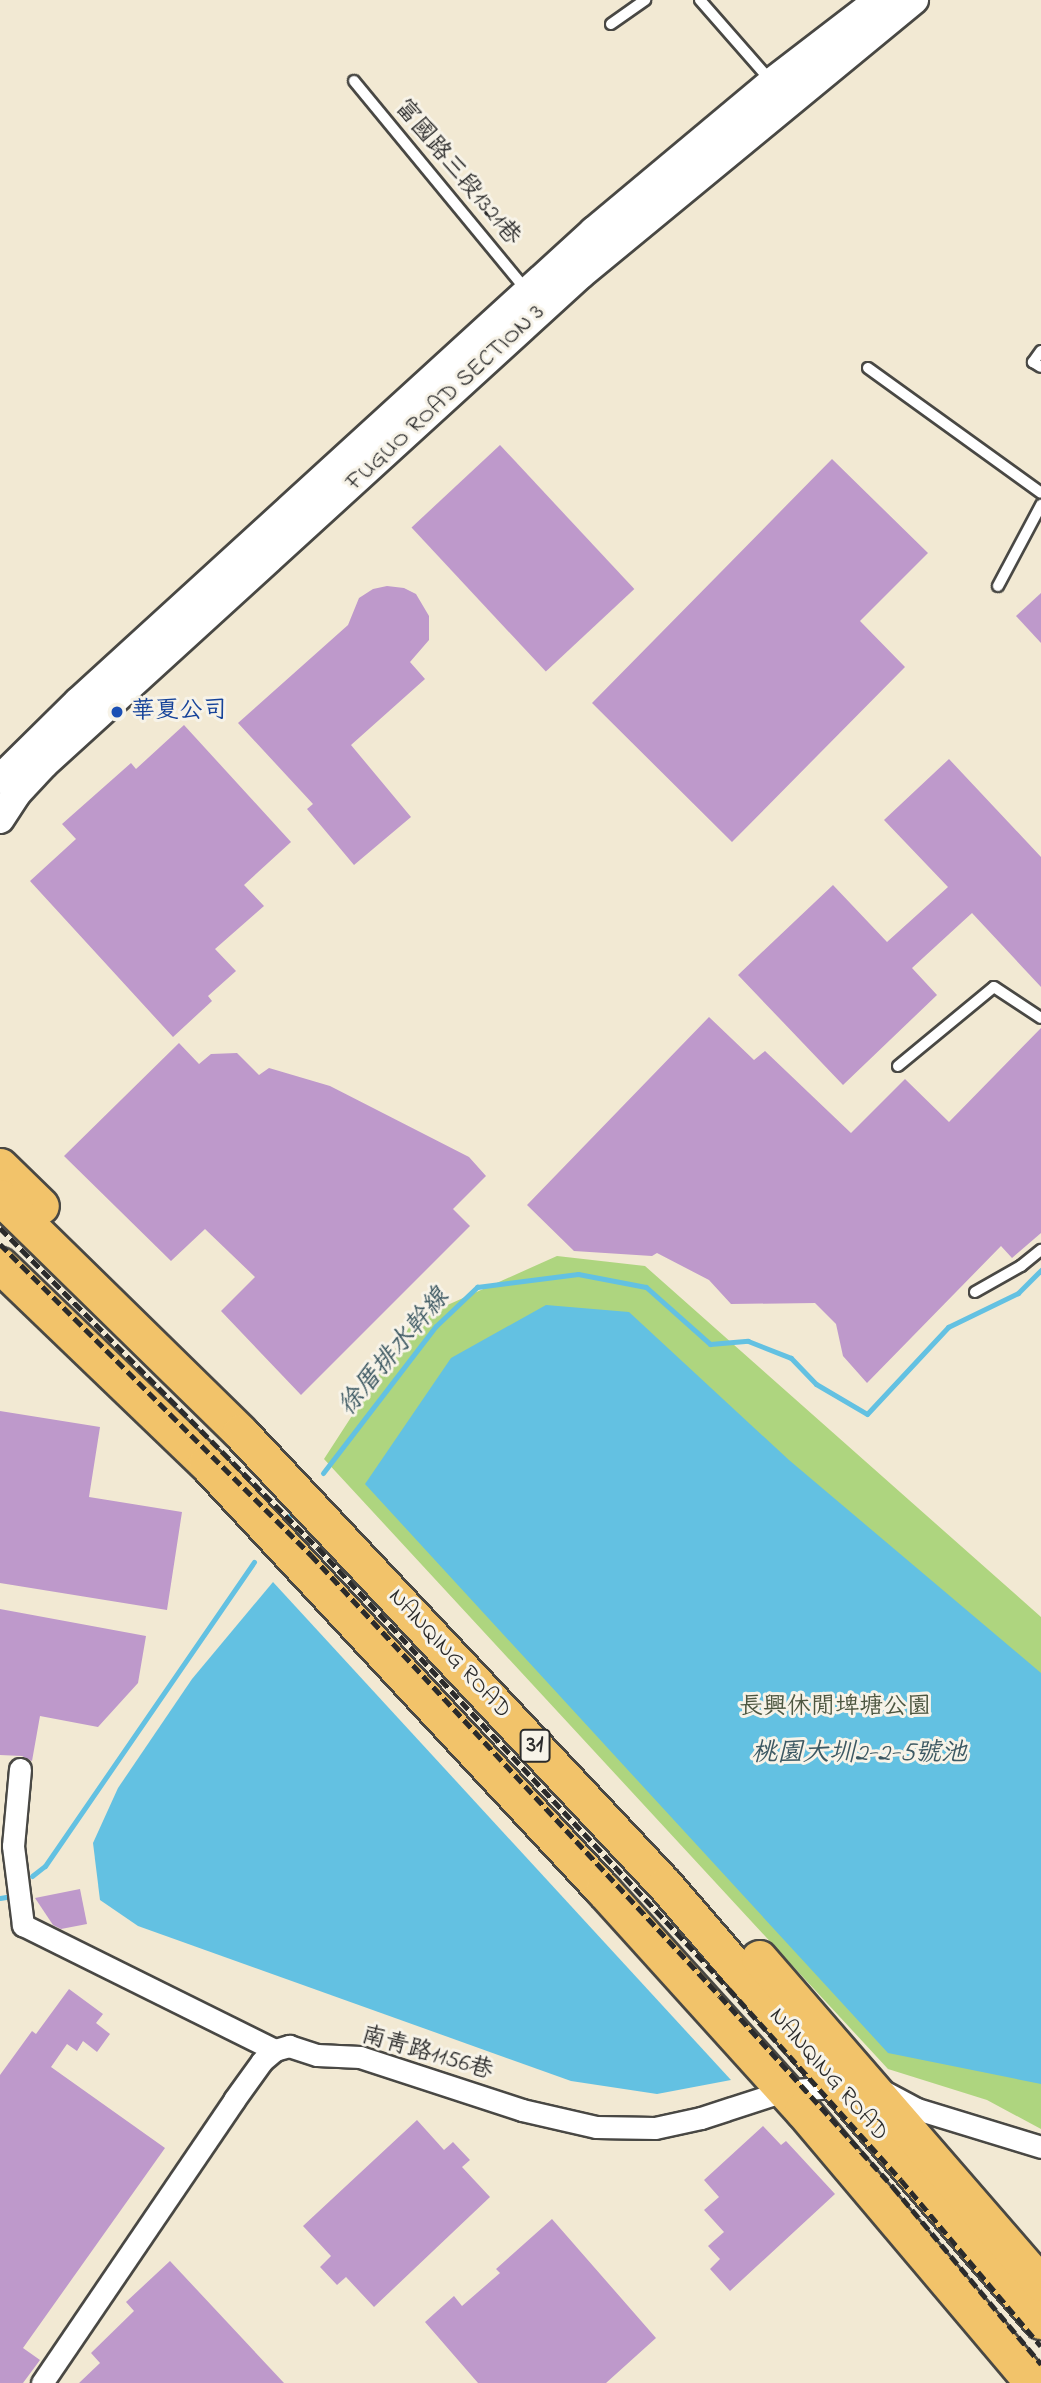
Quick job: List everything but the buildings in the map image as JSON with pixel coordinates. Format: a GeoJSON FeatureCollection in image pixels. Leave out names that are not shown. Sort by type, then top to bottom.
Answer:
{"type":"FeatureCollection","features":[{"type":"Feature","properties":{"kind":"main road","name":"31"},"geometry":{"type":"LineString","coordinates":[[0,1166],[206,1364],[576,1757],[874,2086],[1041,2283]]}},
{"type":"Feature","properties":{"kind":"main road","name":"NANQING ROAD"},"geometry":{"type":"LineString","coordinates":[[0,1197],[240,1432],[624,1840],[1041,2321]]}},
{"type":"Feature","properties":{"kind":"main road","name":"NANQING ROAD"},"geometry":{"type":"LineString","coordinates":[[0,1265],[206,1463],[553,1836],[773,2094],[1033,2383]]}},
{"type":"Feature","properties":{"kind":"main road","name":"31"},"geometry":{"type":"LineString","coordinates":[[0,1294],[189,1479],[493,1804],[773,2094],[1004,2383]]}},
{"type":"Feature","properties":{"kind":"main road"},"geometry":{"type":"LineString","coordinates":[[140,1400],[189,1479]]}},
{"type":"Feature","properties":{"kind":"main road"},"geometry":{"type":"LineString","coordinates":[[576,1757],[624,1840]]}},
{"type":"Feature","properties":{"kind":"main road"},"geometry":{"type":"LineString","coordinates":[[493,1804],[553,1836]]}},
{"type":"Feature","properties":{"kind":"street","name":"FUGUO ROAD SECTION 3"},"geometry":{"type":"LineString","coordinates":[[0,779],[168,637],[465,363],[648,218],[914,0]]}},
{"type":"Feature","properties":{"kind":"street","name":"FUGUO ROAD SECTION 3"},"geometry":{"type":"LineString","coordinates":[[465,363],[528,292],[594,231],[869,3]]}},
{"type":"Feature","properties":{"kind":"street","name":"FUGUO ROAD SECTION 3"},"geometry":{"type":"LineString","coordinates":[[0,819],[16,794],[168,637]]}},
{"type":"Feature","properties":{"kind":"street"},"geometry":{"type":"LineString","coordinates":[[20,1769],[13,1846],[23,1925],[275,2050],[262,2061],[234,2100],[41,2383]]}},
{"type":"Feature","properties":{"kind":"street","name":"南青路1156巷"},"geometry":{"type":"LineString","coordinates":[[275,2050],[289,2046],[317,2055],[359,2057],[522,2110],[596,2127],[654,2128],[701,2118],[773,2094],[838,2086],[874,2086]]}},
{"type":"Feature","properties":{"kind":"street"},"geometry":{"type":"LineString","coordinates":[[874,2086],[917,2109],[1041,2147]]}},
{"type":"Feature","properties":{"kind":"lane"},"geometry":{"type":"LineString","coordinates":[[611,24],[645,0]]}},
{"type":"Feature","properties":{"kind":"lane"},"geometry":{"type":"LineString","coordinates":[[700,0],[772,82]]}},
{"type":"Feature","properties":{"kind":"lane","name":"富國路三段1321巷"},"geometry":{"type":"LineString","coordinates":[[354,81],[528,292]]}},
{"type":"Feature","properties":{"kind":"lane"},"geometry":{"type":"LineString","coordinates":[[1041,351],[1033,362],[1041,367]]}},
{"type":"Feature","properties":{"kind":"lane"},"geometry":{"type":"LineString","coordinates":[[869,368],[1041,493]]}},
{"type":"Feature","properties":{"kind":"lane"},"geometry":{"type":"LineString","coordinates":[[998,586],[1041,505]]}},
{"type":"Feature","properties":{"kind":"lane"},"geometry":{"type":"LineString","coordinates":[[898,1066],[994,987],[1041,1018]]}},
{"type":"Feature","properties":{"kind":"lane"},"geometry":{"type":"LineString","coordinates":[[975,1292],[1021,1266],[1041,1250]]}},
{"type":"Feature","properties":{"kind":"green space","name":"桃園大圳2-2-5號池"},"geometry":{"type":"Polygon","coordinates":[[[557,1256],[645,1266],[1041,1617],[1041,2129],[987,2100],[888,2069],[324,1459],[414,1320],[557,1256]]]}},
{"type":"Feature","properties":{"kind":"water","name":"桃園大圳2-2-5號池"},"geometry":{"type":"Polygon","coordinates":[[[546,1305],[629,1312],[789,1460],[1041,1673],[1041,2084],[888,2053],[365,1484],[451,1358],[546,1305]]]}},
{"type":"Feature","properties":{"kind":"water"},"geometry":{"type":"Polygon","coordinates":[[[273,1582],[731,2080],[657,2094],[571,2081],[138,1926],[100,1900],[93,1843],[118,1788],[192,1679],[273,1582]]]}},
{"type":"Feature","properties":{"kind":"waterway","name":"徐厝排水幹線"},"geometry":{"type":"LineString","coordinates":[[323,1473],[436,1326],[477,1287],[578,1274],[646,1287],[710,1344],[748,1341],[791,1358],[816,1384],[867,1414],[948,1327],[1018,1293],[1041,1270]]}},
{"type":"Feature","properties":{"kind":"waterway","name":"徐厝排水幹線"},"geometry":{"type":"LineString","coordinates":[[281,1527],[296,1508]]}},
{"type":"Feature","properties":{"kind":"waterway","name":"徐厝排水幹線"},"geometry":{"type":"LineString","coordinates":[[32,1876],[45,1866],[254,1562]]}},
{"type":"Feature","properties":{"kind":"waterway","name":"徐厝排水幹線"},"geometry":{"type":"LineString","coordinates":[[0,1898],[6,1897]]}},
{"type":"Feature","properties":{"kind":"railway"},"geometry":{"type":"LineString","coordinates":[[0,1228],[318,1548],[729,1989],[901,2180],[1041,2346]]}},
{"type":"Feature","properties":{"kind":"railway"},"geometry":{"type":"LineString","coordinates":[[0,1244],[311,1555],[720,1996],[893,2187],[1041,2364]]}},
{"type":"Feature","properties":{"kind":"place","name":"華夏公司"},"geometry":{"type":"Point","coordinates":[117,712]}},
{"type":"Feature","properties":{"kind":"park label","name":"長興休閒埤塘公園"},"geometry":{"type":"Point","coordinates":[835,1708]}}]}
